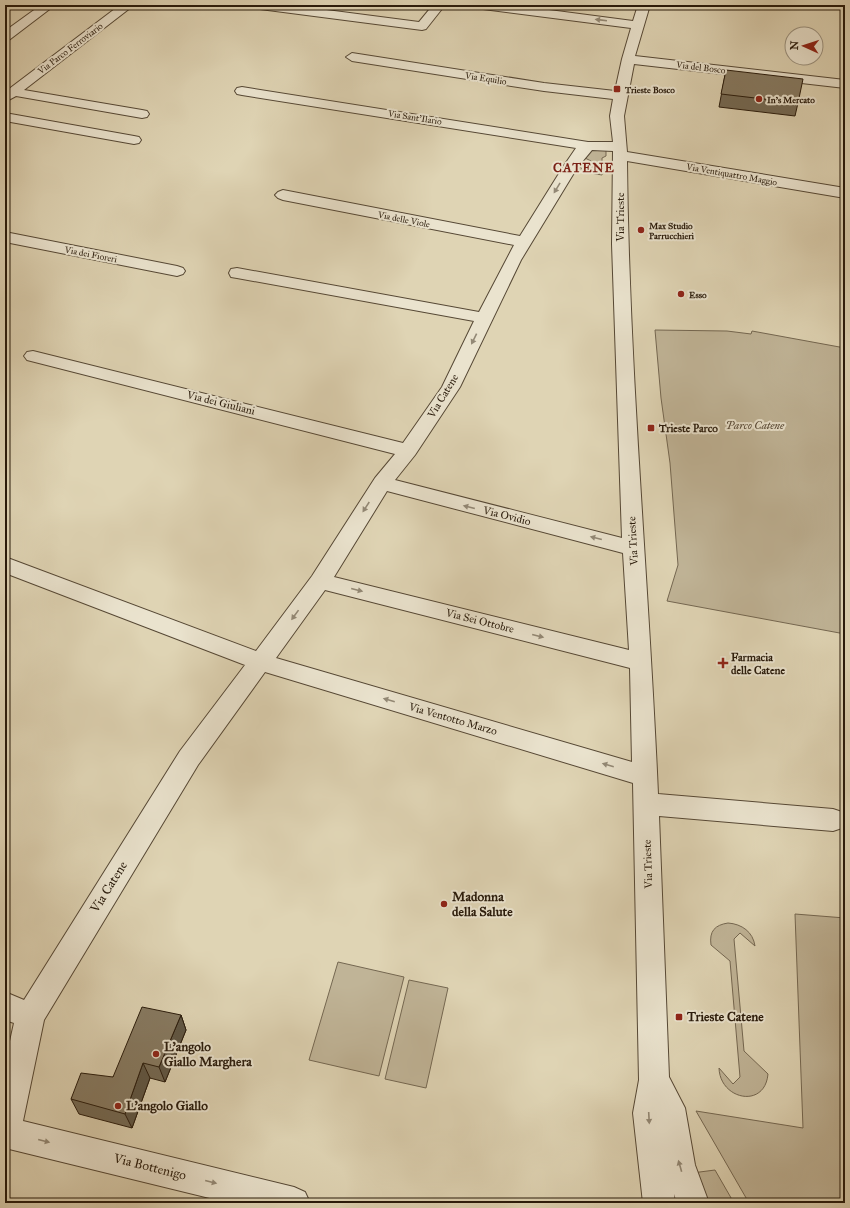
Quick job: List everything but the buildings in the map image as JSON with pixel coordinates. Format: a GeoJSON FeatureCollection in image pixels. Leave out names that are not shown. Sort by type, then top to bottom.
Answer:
{"type":"FeatureCollection","features":[{"type":"Feature","properties":{"kind":"street"},"geometry":{"type":"LineString","coordinates":[[5,37],[50,5]]}},
{"type":"Feature","properties":{"kind":"street","name":"Via Parco Ferroviario"},"geometry":{"type":"LineString","coordinates":[[9,95],[128,5]]}},
{"type":"Feature","properties":{"kind":"street"},"geometry":{"type":"LineString","coordinates":[[260,5],[422,26],[439,5]]}},
{"type":"Feature","properties":{"kind":"street"},"geometry":{"type":"LineString","coordinates":[[483,5],[642,15]]}},
{"type":"Feature","properties":{"kind":"street","name":"Via Trieste"},"geometry":{"type":"LineString","coordinates":[[642,15],[628,59],[620,96],[618,116],[620,151],[620,244],[646,804],[654,1080],[648,1113],[659,1203]]}},
{"type":"Feature","properties":{"kind":"street","name":"Via Equilio"},"geometry":{"type":"LineString","coordinates":[[352,57],[544,87],[620,96]]}},
{"type":"Feature","properties":{"kind":"street","name":"Via del Bosco"},"geometry":{"type":"LineString","coordinates":[[628,59],[845,84]]}},
{"type":"Feature","properties":{"kind":"street","name":"Via Sant'Ilario"},"geometry":{"type":"LineString","coordinates":[[242,91],[588,146]]}},
{"type":"Feature","properties":{"kind":"street","name":"Via Parco Ferroviario"},"geometry":{"type":"LineString","coordinates":[[9,95],[142,114]]}},
{"type":"Feature","properties":{"kind":"street"},"geometry":{"type":"LineString","coordinates":[[5,117],[134,140]]}},
{"type":"Feature","properties":{"kind":"street"},"geometry":{"type":"LineString","coordinates":[[588,146],[620,151]]}},
{"type":"Feature","properties":{"kind":"street","name":"Via Catene"},"geometry":{"type":"LineString","coordinates":[[5,1133],[18,1011],[189,758],[320,581],[382,483],[408,451],[451,387],[513,260],[570,167],[580,152],[588,146]]}},
{"type":"Feature","properties":{"kind":"street","name":"Via Ventiquattro Maggio"},"geometry":{"type":"LineString","coordinates":[[620,151],[845,193]]}},
{"type":"Feature","properties":{"kind":"street","name":"Via delle Viole"},"geometry":{"type":"LineString","coordinates":[[283,195],[524,242]]}},
{"type":"Feature","properties":{"kind":"street","name":"Via dei Fioreri"},"geometry":{"type":"LineString","coordinates":[[5,237],[177,271]]}},
{"type":"Feature","properties":{"kind":"street"},"geometry":{"type":"LineString","coordinates":[[237,273],[484,318]]}},
{"type":"Feature","properties":{"kind":"street","name":"Via dei Giuliani"},"geometry":{"type":"LineString","coordinates":[[33,356],[408,451]]}},
{"type":"Feature","properties":{"kind":"street","name":"Via Ovidio"},"geometry":{"type":"LineString","coordinates":[[382,483],[465,506],[633,548]]}},
{"type":"Feature","properties":{"kind":"street"},"geometry":{"type":"LineString","coordinates":[[5,564],[261,662]]}},
{"type":"Feature","properties":{"kind":"street","name":"Via Sei Ottobre"},"geometry":{"type":"LineString","coordinates":[[320,581],[640,662]]}},
{"type":"Feature","properties":{"kind":"street","name":"Via Ventotto Marzo"},"geometry":{"type":"LineString","coordinates":[[261,662],[645,776]]}},
{"type":"Feature","properties":{"kind":"street"},"geometry":{"type":"LineString","coordinates":[[646,804],[833,820]]}},
{"type":"Feature","properties":{"kind":"street","name":"Via Trieste"},"geometry":{"type":"LineString","coordinates":[[654,1080],[670,1108],[679,1165],[693,1203]]}},
{"type":"Feature","properties":{"kind":"street","name":"Via Bottenigo"},"geometry":{"type":"LineString","coordinates":[[5,1133],[294,1203]]}},
{"type":"Feature","properties":{"kind":"green space"},"geometry":{"type":"Polygon","coordinates":[[[587,149],[606,150],[606,156],[602,158],[602,175],[573,170],[576,165],[585,170],[591,161],[581,156],[587,149]]]}},
{"type":"Feature","properties":{"kind":"green space","name":"Parco Catene"},"geometry":{"type":"Polygon","coordinates":[[[655,330],[727,331],[751,334],[752,331],[845,348],[845,634],[667,601],[678,565],[670,463],[661,398],[655,330]]]}},
{"type":"Feature","properties":{"kind":"green space"},"geometry":{"type":"Polygon","coordinates":[[[795,914],[845,918],[845,1203],[749,1203],[696,1111],[803,1128],[795,914]]]}},
{"type":"Feature","properties":{"kind":"green space"},"geometry":{"type":"Polygon","coordinates":[[[728,923],[738,925],[746,930],[752,937],[755,946],[740,933],[734,939],[744,1051],[768,1074],[765,1085],[759,1092],[751,1096],[743,1096],[734,1093],[727,1087],[721,1079],[719,1068],[733,1084],[740,1077],[730,961],[711,945],[712,932],[716,927],[728,923]]]}},
{"type":"Feature","properties":{"kind":"green space"},"geometry":{"type":"Polygon","coordinates":[[[338,962],[404,977],[379,1076],[309,1060],[338,962]]]}},
{"type":"Feature","properties":{"kind":"green space"},"geometry":{"type":"Polygon","coordinates":[[[409,980],[448,988],[426,1088],[385,1079],[409,980]]]}},
{"type":"Feature","properties":{"kind":"green space"},"geometry":{"type":"Polygon","coordinates":[[[715,1170],[734,1203],[704,1203],[692,1173],[715,1170]]]}},
{"type":"Feature","properties":{"kind":"place","name":"Trieste Bosco"},"geometry":{"type":"Point","coordinates":[617,89]}},
{"type":"Feature","properties":{"kind":"place","name":"In's Mercato"},"geometry":{"type":"Point","coordinates":[759,99]}},
{"type":"Feature","properties":{"kind":"place","name":"Max Studio Parrucchieri"},"geometry":{"type":"Point","coordinates":[641,230]}},
{"type":"Feature","properties":{"kind":"place","name":"Esso"},"geometry":{"type":"Point","coordinates":[681,294]}},
{"type":"Feature","properties":{"kind":"place","name":"Trieste Parco"},"geometry":{"type":"Point","coordinates":[651,428]}},
{"type":"Feature","properties":{"kind":"place","name":"Farmacia delle Catene"},"geometry":{"type":"Point","coordinates":[723,663]}},
{"type":"Feature","properties":{"kind":"place","name":"Madonna della Salute"},"geometry":{"type":"Point","coordinates":[444,904]}},
{"type":"Feature","properties":{"kind":"place","name":"Trieste Catene"},"geometry":{"type":"Point","coordinates":[679,1017]}},
{"type":"Feature","properties":{"kind":"place","name":"L’angolo Giallo Marghera"},"geometry":{"type":"Point","coordinates":[156,1054]}},
{"type":"Feature","properties":{"kind":"place","name":"L’angolo Giallo"},"geometry":{"type":"Point","coordinates":[118,1106]}},
{"type":"Feature","properties":{"kind":"district","name":"CATENE"},"geometry":{"type":"Point","coordinates":[584,168]}}]}
